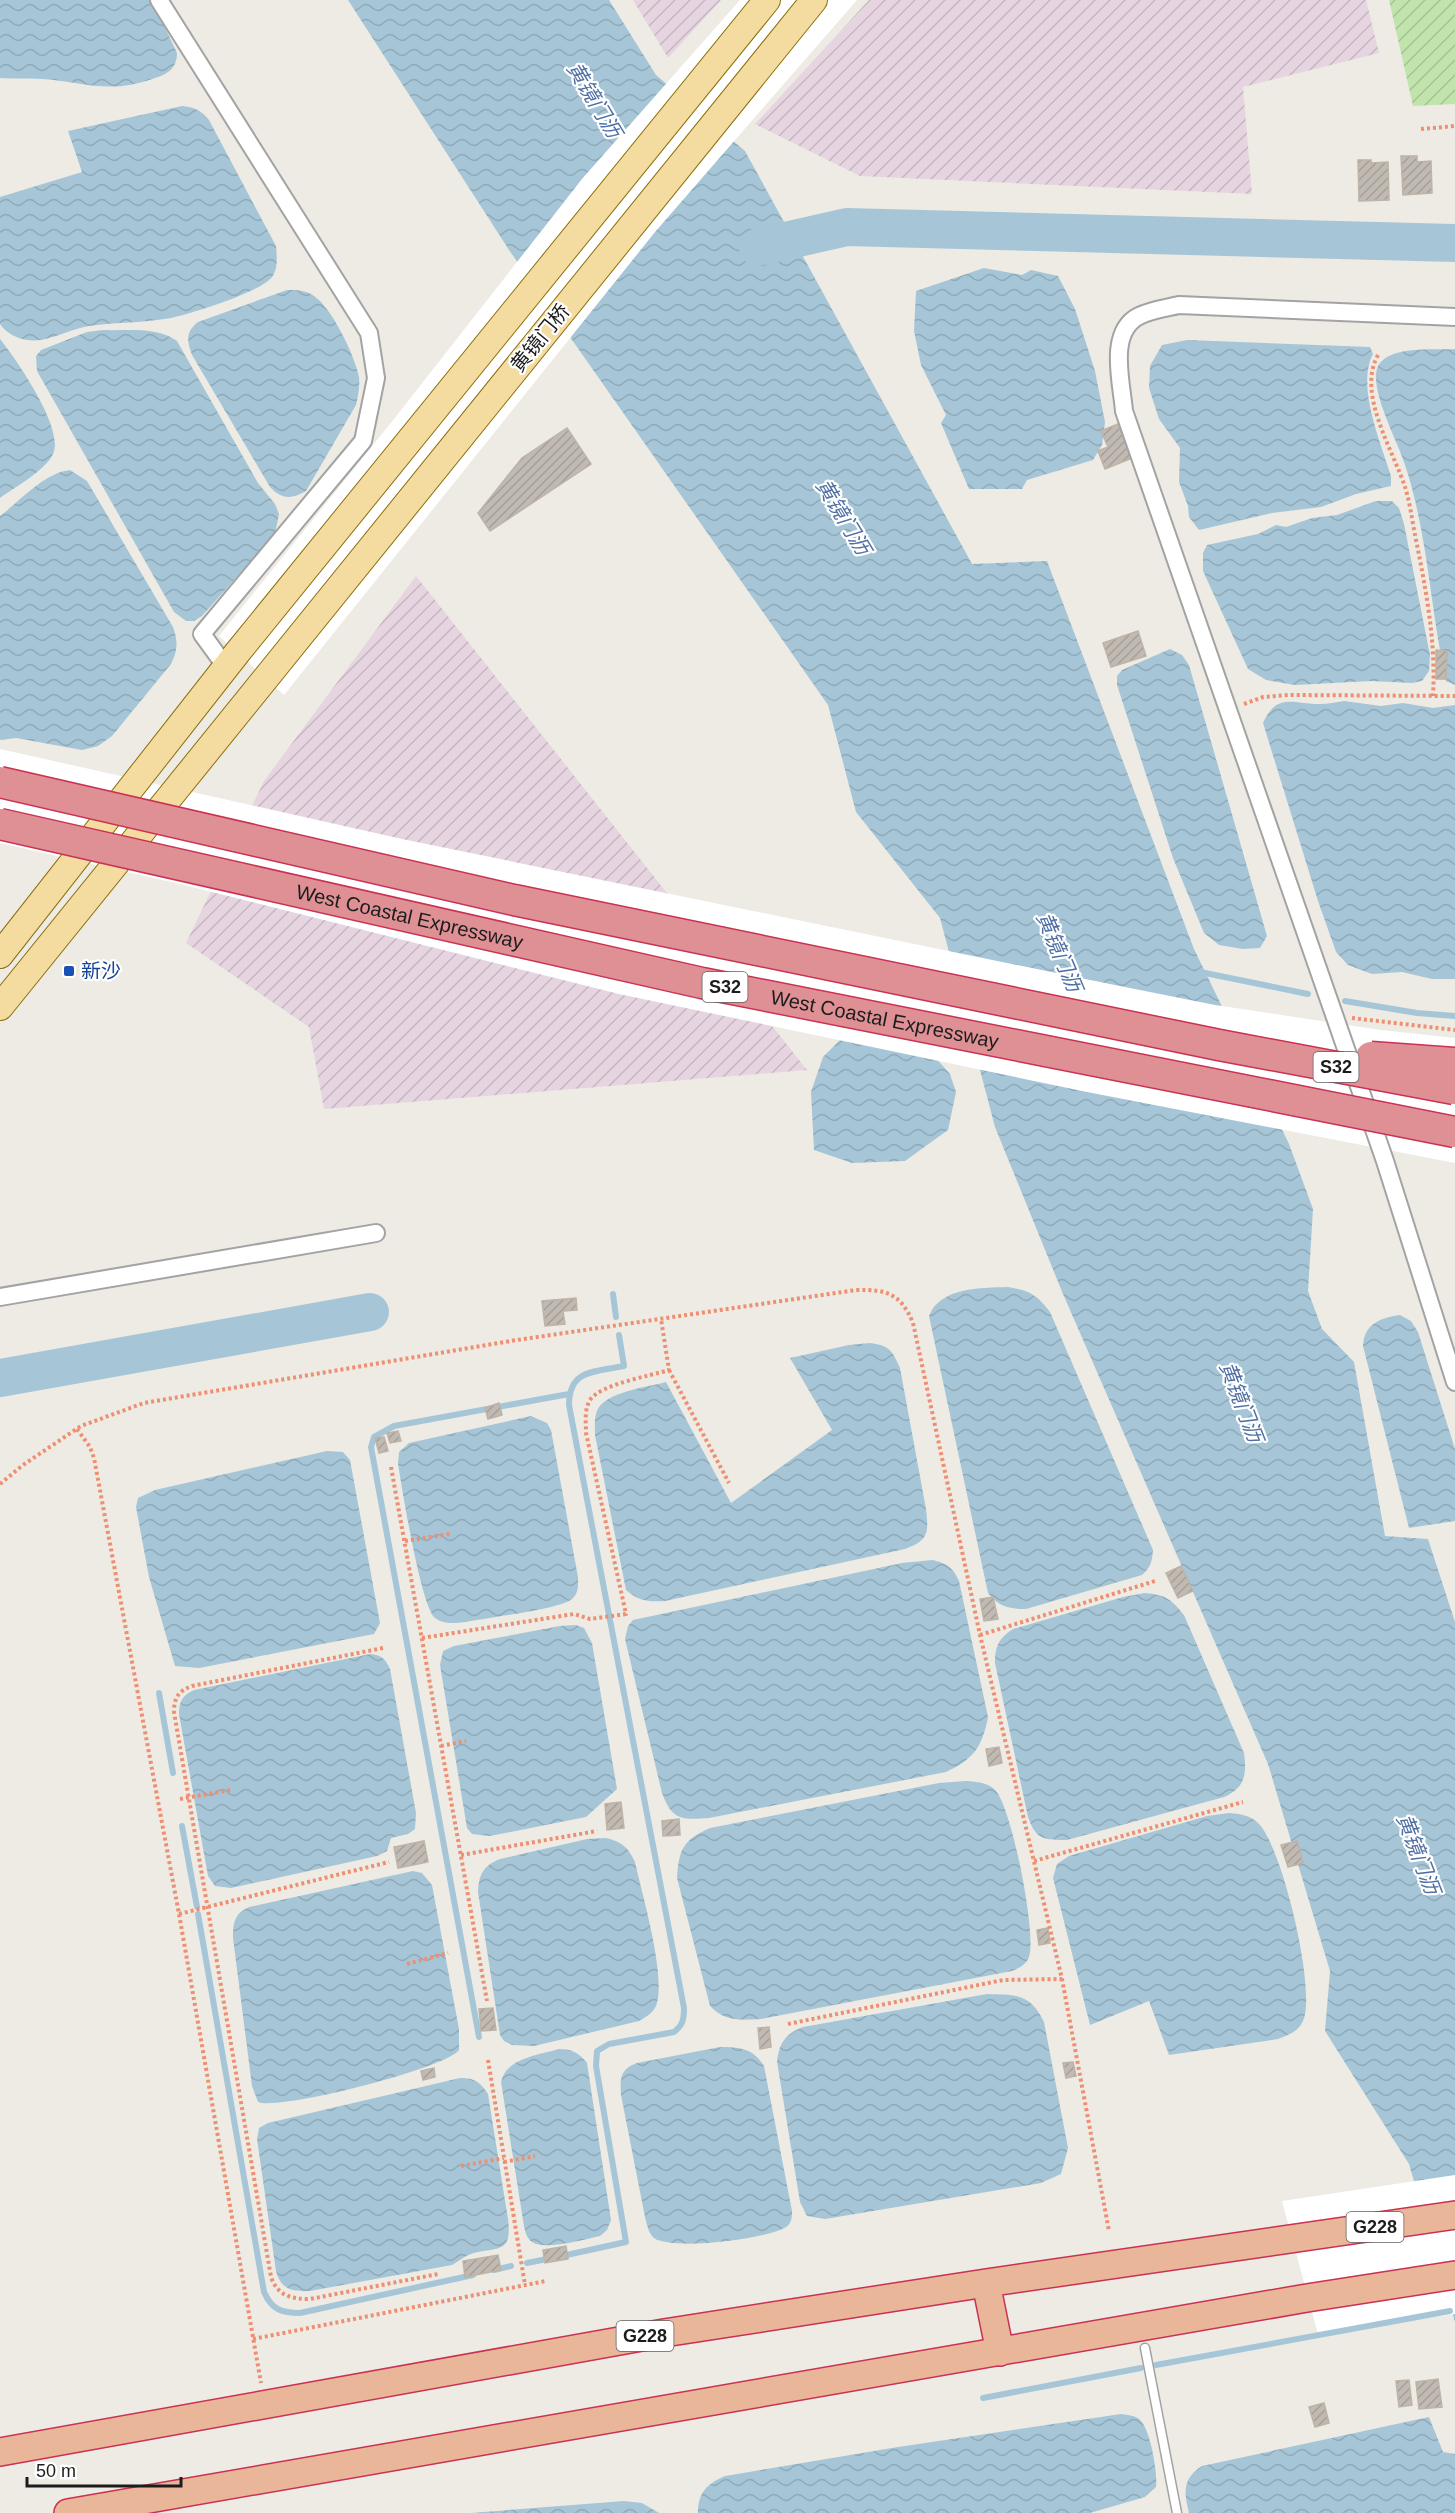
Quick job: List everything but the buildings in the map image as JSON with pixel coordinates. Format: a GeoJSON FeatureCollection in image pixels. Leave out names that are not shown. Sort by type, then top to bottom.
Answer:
{"type":"FeatureCollection","features":[{"type":"Feature","properties":{"kind":"highway","name":"West Coastal Expressway"},"geometry":{"type":"LineString","coordinates":[[0,782],[514,900],[1219,1045],[1454,1076]]}},
{"type":"Feature","properties":{"kind":"highway","name":"West Coastal Expressway"},"geometry":{"type":"LineString","coordinates":[[0,824],[702,983],[1455,1132]]}},
{"type":"Feature","properties":{"kind":"highway","name":"G228"},"geometry":{"type":"LineString","coordinates":[[0,2452],[664,2332],[1455,2215]]}},
{"type":"Feature","properties":{"kind":"highway"},"geometry":{"type":"LineString","coordinates":[[68,2513],[1307,2298],[1455,2275]]}},
{"type":"Feature","properties":{"kind":"highway"},"geometry":{"type":"LineString","coordinates":[[986,2283],[1000,2352]]}},
{"type":"Feature","properties":{"kind":"main road","name":"黄镜门桥"},"geometry":{"type":"LineString","coordinates":[[0,955],[232,660],[767,0]]}},
{"type":"Feature","properties":{"kind":"main road","name":"黄镜门桥"},"geometry":{"type":"LineString","coordinates":[[0,1007],[814,0]]}},
{"type":"Feature","properties":{"kind":"street"},"geometry":{"type":"LineString","coordinates":[[159,0],[369,333],[376,378],[363,441],[202,634],[232,660]]}},
{"type":"Feature","properties":{"kind":"street"},"geometry":{"type":"LineString","coordinates":[[1455,317],[1179,305],[1136,317],[1125,330],[1119,348],[1124,411],[1385,1161],[1455,1382]]}},
{"type":"Feature","properties":{"kind":"street"},"geometry":{"type":"LineString","coordinates":[[0,1297],[376,1233]]}},
{"type":"Feature","properties":{"kind":"lane"},"geometry":{"type":"LineString","coordinates":[[1145,2348],[1177,2513]]}},
{"type":"Feature","properties":{"kind":"path"},"geometry":{"type":"LineString","coordinates":[[1421,129],[1455,126]]}},
{"type":"Feature","properties":{"kind":"path"},"geometry":{"type":"LineString","coordinates":[[1378,355],[1371,377],[1374,403],[1406,491],[1434,648],[1432,696]]}},
{"type":"Feature","properties":{"kind":"path"},"geometry":{"type":"LineString","coordinates":[[1232,720],[1241,706],[1263,697],[1455,696]]}},
{"type":"Feature","properties":{"kind":"path"},"geometry":{"type":"LineString","coordinates":[[1334,1015],[1455,1030]]}},
{"type":"Feature","properties":{"kind":"path"},"geometry":{"type":"LineString","coordinates":[[0,1484],[77,1429],[100,1417],[144,1403],[516,1340],[856,1290],[875,1290],[893,1295],[906,1308],[913,1323],[980,1635],[1062,1979],[1109,2231]]}},
{"type":"Feature","properties":{"kind":"path"},"geometry":{"type":"LineString","coordinates":[[661,1319],[669,1370],[729,1483]]}},
{"type":"Feature","properties":{"kind":"path"},"geometry":{"type":"LineString","coordinates":[[422,1638],[574,1614],[590,1619],[626,1614],[586,1433],[585,1413],[591,1399],[606,1389],[669,1370]]}},
{"type":"Feature","properties":{"kind":"path"},"geometry":{"type":"LineString","coordinates":[[77,1429],[90,1447],[94,1458],[179,1914],[261,2384]]}},
{"type":"Feature","properties":{"kind":"path"},"geometry":{"type":"LineString","coordinates":[[392,1467],[487,2001]]}},
{"type":"Feature","properties":{"kind":"path"},"geometry":{"type":"LineString","coordinates":[[405,1541],[450,1534]]}},
{"type":"Feature","properties":{"kind":"path"},"geometry":{"type":"LineString","coordinates":[[980,1635],[1155,1581]]}},
{"type":"Feature","properties":{"kind":"path"},"geometry":{"type":"LineString","coordinates":[[383,1648],[192,1686],[184,1689],[178,1695],[174,1712],[271,2277],[276,2289],[285,2296],[310,2299],[438,2274]]}},
{"type":"Feature","properties":{"kind":"path"},"geometry":{"type":"LineString","coordinates":[[441,1746],[466,1741]]}},
{"type":"Feature","properties":{"kind":"path"},"geometry":{"type":"LineString","coordinates":[[180,1799],[230,1790]]}},
{"type":"Feature","properties":{"kind":"path"},"geometry":{"type":"LineString","coordinates":[[1034,1861],[1243,1802]]}},
{"type":"Feature","properties":{"kind":"path"},"geometry":{"type":"LineString","coordinates":[[461,1855],[597,1831]]}},
{"type":"Feature","properties":{"kind":"path"},"geometry":{"type":"LineString","coordinates":[[179,1914],[389,1862]]}},
{"type":"Feature","properties":{"kind":"path"},"geometry":{"type":"LineString","coordinates":[[407,1964],[448,1953]]}},
{"type":"Feature","properties":{"kind":"path"},"geometry":{"type":"LineString","coordinates":[[788,2024],[1002,1980],[1062,1979]]}},
{"type":"Feature","properties":{"kind":"path"},"geometry":{"type":"LineString","coordinates":[[488,2060],[525,2285]]}},
{"type":"Feature","properties":{"kind":"path"},"geometry":{"type":"LineString","coordinates":[[460,2166],[535,2156]]}},
{"type":"Feature","properties":{"kind":"path"},"geometry":{"type":"LineString","coordinates":[[253,2339],[546,2281]]}},
{"type":"Feature","properties":{"kind":"shaded area"},"geometry":{"type":"Polygon","coordinates":[[[633,0],[721,0],[668,58],[633,0]]]}},
{"type":"Feature","properties":{"kind":"shaded area"},"geometry":{"type":"Polygon","coordinates":[[[869,0],[1366,0],[1379,53],[1243,87],[1252,194],[860,176],[755,124],[869,0]]]}},
{"type":"Feature","properties":{"kind":"shaded area"},"geometry":{"type":"Polygon","coordinates":[[[416,576],[807,1070],[324,1109],[309,1027],[186,943],[264,781],[416,576]]]}},
{"type":"Feature","properties":{"kind":"green space"},"geometry":{"type":"Polygon","coordinates":[[[1389,0],[1455,0],[1455,104],[1413,106],[1389,0]]]}},
{"type":"Feature","properties":{"kind":"water"},"geometry":{"type":"Polygon","coordinates":[[[0,0],[152,0],[177,53],[175,63],[164,75],[124,86],[111,87],[42,79],[0,78],[0,0]]]}},
{"type":"Feature","properties":{"kind":"water","name":"黄镜门沥"},"geometry":{"type":"Polygon","coordinates":[[[348,0],[609,0],[656,75],[745,151],[972,564],[1047,561],[1194,949],[1289,1144],[1313,1209],[1308,1291],[1322,1329],[1354,1362],[1385,1536],[1428,1539],[1455,1622],[1455,2322],[1409,2164],[1325,2031],[1330,1971],[1268,1764],[1063,1294],[995,1127],[940,918],[856,812],[828,705],[509,250],[348,0]]]}},
{"type":"Feature","properties":{"kind":"water"},"geometry":{"type":"Polygon","coordinates":[[[182,106],[197,110],[209,120],[276,246],[276,267],[272,277],[240,296],[171,318],[89,326],[43,340],[27,340],[8,332],[0,324],[0,197],[82,172],[68,131],[182,106]]]}},
{"type":"Feature","properties":{"kind":"water"},"geometry":{"type":"Polygon","coordinates":[[[984,268],[1022,275],[1031,270],[1058,276],[1075,309],[1095,371],[1105,422],[1102,445],[1093,460],[1027,480],[1022,489],[969,489],[941,423],[946,415],[921,365],[914,331],[916,291],[984,268]]]}},
{"type":"Feature","properties":{"kind":"water"},"geometry":{"type":"Polygon","coordinates":[[[287,290],[311,294],[321,302],[348,345],[359,377],[356,405],[306,491],[291,497],[282,496],[270,487],[192,355],[188,341],[191,329],[198,322],[287,290]]]}},
{"type":"Feature","properties":{"kind":"water"},"geometry":{"type":"Polygon","coordinates":[[[151,331],[177,341],[258,483],[275,504],[279,514],[275,534],[202,616],[194,621],[186,621],[174,612],[37,371],[36,356],[41,350],[87,332],[151,331]]]}},
{"type":"Feature","properties":{"kind":"water"},"geometry":{"type":"Polygon","coordinates":[[[0,339],[17,362],[46,412],[55,443],[53,454],[44,466],[0,498],[0,339]]]}},
{"type":"Feature","properties":{"kind":"water"},"geometry":{"type":"Polygon","coordinates":[[[1187,340],[1370,347],[1373,354],[1368,367],[1369,398],[1376,431],[1391,476],[1391,486],[1356,494],[1321,507],[1272,513],[1199,530],[1189,517],[1188,506],[1179,482],[1180,448],[1159,419],[1149,388],[1150,366],[1162,345],[1187,340]]]}},
{"type":"Feature","properties":{"kind":"water"},"geometry":{"type":"Polygon","coordinates":[[[1455,349],[1455,685],[1446,681],[1424,543],[1412,489],[1380,400],[1376,375],[1378,366],[1392,355],[1413,350],[1455,349]]]}},
{"type":"Feature","properties":{"kind":"water"},"geometry":{"type":"Polygon","coordinates":[[[70,470],[87,481],[173,627],[176,641],[176,650],[171,664],[112,736],[98,746],[82,750],[16,738],[0,740],[0,516],[51,476],[70,470]]]}},
{"type":"Feature","properties":{"kind":"water"},"geometry":{"type":"Polygon","coordinates":[[[1376,501],[1392,501],[1399,508],[1404,524],[1430,655],[1429,671],[1422,681],[1295,685],[1266,680],[1248,669],[1203,571],[1203,553],[1207,545],[1258,534],[1276,525],[1286,527],[1312,518],[1337,515],[1376,501]]]}},
{"type":"Feature","properties":{"kind":"water"},"geometry":{"type":"Polygon","coordinates":[[[1170,649],[1182,655],[1189,665],[1267,936],[1260,948],[1243,949],[1219,945],[1204,933],[1173,858],[1117,685],[1117,676],[1122,670],[1170,649]]]}},
{"type":"Feature","properties":{"kind":"water"},"geometry":{"type":"Polygon","coordinates":[[[1344,701],[1381,706],[1403,703],[1433,708],[1455,705],[1455,979],[1432,979],[1402,972],[1372,974],[1348,965],[1336,952],[1263,723],[1268,713],[1280,703],[1323,704],[1344,701]]]}},
{"type":"Feature","properties":{"kind":"water"},"geometry":{"type":"Polygon","coordinates":[[[845,1035],[933,1055],[950,1074],[956,1092],[948,1130],[905,1161],[852,1163],[814,1150],[811,1092],[823,1057],[845,1035]]]}},
{"type":"Feature","properties":{"kind":"water"},"geometry":{"type":"Polygon","coordinates":[[[1008,1287],[1032,1294],[1050,1312],[1153,1550],[1150,1564],[1142,1575],[1026,1609],[1005,1606],[988,1593],[929,1316],[934,1306],[952,1294],[974,1289],[1008,1287]]]}},
{"type":"Feature","properties":{"kind":"water"},"geometry":{"type":"Polygon","coordinates":[[[1400,1315],[1411,1321],[1418,1332],[1455,1449],[1455,1521],[1409,1528],[1363,1346],[1366,1332],[1374,1323],[1400,1315]]]}},
{"type":"Feature","properties":{"kind":"water"},"geometry":{"type":"Polygon","coordinates":[[[870,1343],[890,1350],[900,1368],[926,1509],[927,1530],[923,1539],[905,1549],[665,1601],[644,1600],[626,1590],[595,1435],[595,1417],[601,1405],[617,1395],[666,1382],[731,1503],[832,1430],[790,1358],[849,1345],[870,1343]]]}},
{"type":"Feature","properties":{"kind":"water"},"geometry":{"type":"Polygon","coordinates":[[[531,1416],[547,1423],[551,1430],[578,1577],[576,1594],[565,1603],[539,1610],[466,1622],[442,1622],[435,1618],[430,1609],[418,1571],[398,1464],[399,1452],[409,1443],[531,1416]]]}},
{"type":"Feature","properties":{"kind":"water"},"geometry":{"type":"Polygon","coordinates":[[[327,1451],[343,1452],[350,1460],[380,1623],[374,1634],[199,1668],[175,1666],[149,1577],[136,1507],[138,1498],[155,1490],[327,1451]]]}},
{"type":"Feature","properties":{"kind":"water"},"geometry":{"type":"Polygon","coordinates":[[[932,1560],[948,1566],[959,1581],[988,1717],[983,1736],[970,1757],[946,1772],[709,1818],[684,1818],[670,1809],[662,1793],[625,1639],[628,1626],[633,1620],[902,1563],[932,1560]]]}},
{"type":"Feature","properties":{"kind":"water"},"geometry":{"type":"Polygon","coordinates":[[[1145,1593],[1168,1599],[1184,1615],[1244,1753],[1243,1780],[1236,1789],[1224,1797],[1067,1840],[1042,1837],[1034,1830],[1028,1817],[995,1663],[999,1643],[1013,1629],[1123,1597],[1145,1593]]]}},
{"type":"Feature","properties":{"kind":"water"},"geometry":{"type":"Polygon","coordinates":[[[576,1625],[584,1628],[592,1643],[617,1789],[586,1817],[490,1836],[472,1834],[467,1828],[440,1665],[443,1651],[454,1646],[576,1625]]]}},
{"type":"Feature","properties":{"kind":"water"},"geometry":{"type":"Polygon","coordinates":[[[370,1654],[382,1658],[390,1669],[416,1813],[415,1829],[408,1834],[391,1838],[387,1851],[377,1856],[231,1888],[215,1886],[208,1876],[179,1714],[182,1699],[194,1690],[370,1654]]]}},
{"type":"Feature","properties":{"kind":"water"},"geometry":{"type":"Polygon","coordinates":[[[966,1781],[982,1783],[993,1788],[1009,1822],[1022,1872],[1029,1924],[1031,1944],[1028,1960],[1024,1964],[1012,1971],[761,2019],[740,2020],[727,2017],[710,2006],[677,1878],[681,1853],[688,1841],[710,1828],[939,1783],[966,1781]]]}},
{"type":"Feature","properties":{"kind":"water"},"geometry":{"type":"Polygon","coordinates":[[[1241,1814],[1255,1820],[1267,1837],[1277,1859],[1295,1919],[1301,1951],[1306,2005],[1301,2025],[1292,2033],[1278,2039],[1169,2055],[1149,2001],[1090,2025],[1053,1878],[1057,1864],[1069,1856],[1207,1816],[1241,1814]]]}},
{"type":"Feature","properties":{"kind":"water"},"geometry":{"type":"Polygon","coordinates":[[[606,1838],[624,1846],[635,1862],[656,1957],[659,1993],[656,2006],[651,2013],[639,2021],[534,2046],[512,2045],[504,2041],[500,2035],[478,1892],[481,1875],[486,1868],[500,1859],[587,1839],[606,1838]]]}},
{"type":"Feature","properties":{"kind":"water"},"geometry":{"type":"Polygon","coordinates":[[[413,1871],[422,1873],[432,1885],[459,2029],[459,2050],[448,2058],[425,2067],[362,2086],[297,2100],[258,2102],[252,2086],[233,1938],[237,1916],[249,1907],[413,1871]]]}},
{"type":"Feature","properties":{"kind":"water"},"geometry":{"type":"Polygon","coordinates":[[[987,1994],[1021,1997],[1033,2006],[1044,2022],[1068,2148],[1061,2174],[1041,2183],[825,2219],[807,2216],[800,2202],[777,2062],[779,2050],[787,2036],[803,2027],[987,1994]]]}},
{"type":"Feature","properties":{"kind":"water"},"geometry":{"type":"Polygon","coordinates":[[[720,2047],[733,2047],[750,2052],[764,2066],[792,2211],[791,2220],[786,2227],[760,2236],[720,2242],[664,2242],[652,2236],[645,2217],[621,2095],[622,2075],[627,2068],[637,2063],[720,2047]]]}},
{"type":"Feature","properties":{"kind":"water"},"geometry":{"type":"Polygon","coordinates":[[[559,2049],[575,2052],[587,2063],[611,2220],[607,2230],[600,2236],[565,2244],[546,2245],[532,2242],[525,2229],[501,2082],[504,2074],[516,2063],[559,2049]]]}},
{"type":"Feature","properties":{"kind":"water"},"geometry":{"type":"Polygon","coordinates":[[[460,2078],[477,2082],[488,2094],[508,2219],[509,2230],[506,2243],[497,2249],[471,2254],[452,2265],[310,2291],[297,2291],[284,2286],[276,2271],[257,2139],[259,2128],[268,2123],[460,2078]]]}},
{"type":"Feature","properties":{"kind":"water"},"geometry":{"type":"Polygon","coordinates":[[[1121,2414],[1139,2419],[1147,2431],[1154,2461],[1156,2487],[1145,2497],[1090,2513],[698,2513],[702,2494],[713,2482],[725,2476],[898,2447],[1121,2414]]]}},
{"type":"Feature","properties":{"kind":"water"},"geometry":{"type":"Polygon","coordinates":[[[1429,2417],[1443,2452],[1455,2454],[1455,2513],[1189,2513],[1186,2486],[1195,2471],[1202,2466],[1429,2417]]]}},
{"type":"Feature","properties":{"kind":"water"},"geometry":{"type":"Polygon","coordinates":[[[624,2501],[642,2503],[659,2513],[471,2513],[624,2501]]]}},
{"type":"Feature","properties":{"kind":"pier"},"geometry":{"type":"Polygon","coordinates":[[[740,0],[857,0],[655,232],[284,695],[219,636],[398,414],[582,179],[740,0]]]}},
{"type":"Feature","properties":{"kind":"pier"},"geometry":{"type":"Polygon","coordinates":[[[0,749],[402,839],[1215,1005],[1381,1030],[1455,1038],[1455,1163],[1087,1092],[619,994],[180,884],[0,843],[0,749]]]}},
{"type":"Feature","properties":{"kind":"pier"},"geometry":{"type":"Polygon","coordinates":[[[1455,2175],[1455,2314],[1318,2334],[1282,2201],[1455,2175]]]}},
{"type":"Feature","properties":{"kind":"waterway"},"geometry":{"type":"LineString","coordinates":[[758,247],[847,227],[1455,243]]}},
{"type":"Feature","properties":{"kind":"waterway"},"geometry":{"type":"LineString","coordinates":[[1200,972],[1308,994]]}},
{"type":"Feature","properties":{"kind":"waterway"},"geometry":{"type":"LineString","coordinates":[[1345,1001],[1417,1013],[1455,1016]]}},
{"type":"Feature","properties":{"kind":"waterway"},"geometry":{"type":"LineString","coordinates":[[613,1294],[616,1317]]}},
{"type":"Feature","properties":{"kind":"waterway"},"geometry":{"type":"LineString","coordinates":[[0,1378],[370,1312]]}},
{"type":"Feature","properties":{"kind":"waterway"},"geometry":{"type":"LineString","coordinates":[[562,2256],[626,2242],[596,2066],[597,2051],[609,2044],[674,2032],[681,2024],[684,2012],[569,1405],[570,1393],[579,1378],[594,1371],[624,1366],[619,1335]]}},
{"type":"Feature","properties":{"kind":"waterway"},"geometry":{"type":"LineString","coordinates":[[479,2037],[371,1447],[374,1437],[394,1426],[569,1394]]}},
{"type":"Feature","properties":{"kind":"waterway"},"geometry":{"type":"LineString","coordinates":[[159,1693],[173,1773]]}},
{"type":"Feature","properties":{"kind":"waterway"},"geometry":{"type":"LineString","coordinates":[[182,1826],[197,1907]]}},
{"type":"Feature","properties":{"kind":"waterway"},"geometry":{"type":"LineString","coordinates":[[198,1914],[264,2292],[270,2303],[283,2311],[300,2313],[473,2275]]}},
{"type":"Feature","properties":{"kind":"waterway"},"geometry":{"type":"LineString","coordinates":[[527,2263],[552,2258]]}},
{"type":"Feature","properties":{"kind":"waterway"},"geometry":{"type":"LineString","coordinates":[[494,2270],[511,2266]]}},
{"type":"Feature","properties":{"kind":"waterway"},"geometry":{"type":"LineString","coordinates":[[1156,2365],[1450,2311]]}},
{"type":"Feature","properties":{"kind":"waterway"},"geometry":{"type":"LineString","coordinates":[[983,2398],[1141,2368]]}},
{"type":"Feature","properties":{"kind":"place","name":"新沙"},"geometry":{"type":"Point","coordinates":[69,971]}}]}
